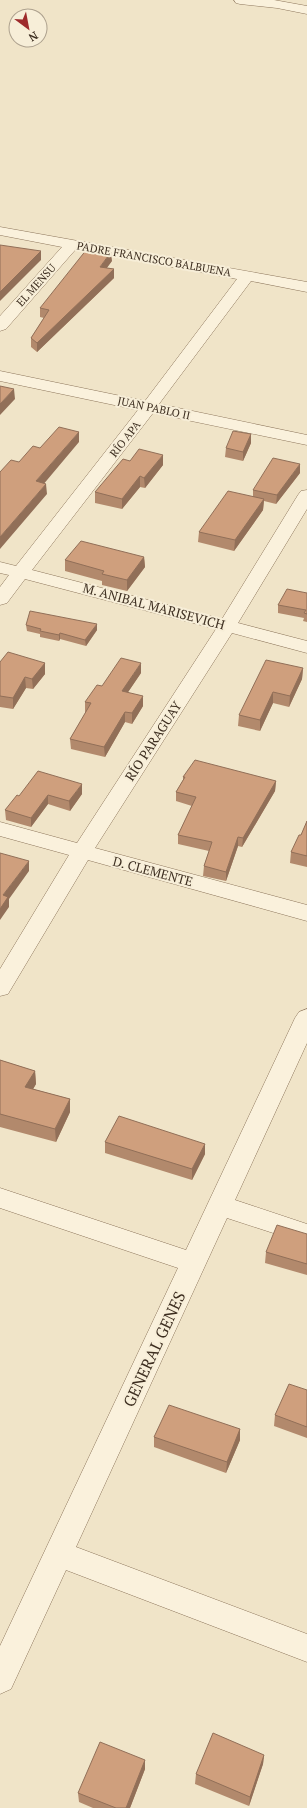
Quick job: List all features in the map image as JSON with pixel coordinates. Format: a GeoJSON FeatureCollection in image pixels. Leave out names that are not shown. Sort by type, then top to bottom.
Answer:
{"type":"FeatureCollection","features":[{"type":"Feature","properties":{"kind":"street"},"geometry":{"type":"LineString","coordinates":[[240,0],[277,4],[307,10]]}},
{"type":"Feature","properties":{"kind":"street","name":"PADRE FRANCISCO BALBUENA"},"geometry":{"type":"LineString","coordinates":[[0,231],[307,287]]}},
{"type":"Feature","properties":{"kind":"street","name":"EL MENSU"},"geometry":{"type":"LineString","coordinates":[[0,326],[73,244]]}},
{"type":"Feature","properties":{"kind":"street","name":"RÍO APA"},"geometry":{"type":"LineString","coordinates":[[0,599],[149,407],[247,276]]}},
{"type":"Feature","properties":{"kind":"street","name":"JUAN PABLO II"},"geometry":{"type":"LineString","coordinates":[[0,376],[307,440]]}},
{"type":"Feature","properties":{"kind":"street","name":"RÍO PARAGUAY"},"geometry":{"type":"LineString","coordinates":[[0,988],[82,852],[227,626],[307,495]]}},
{"type":"Feature","properties":{"kind":"street","name":"M. ANIBAL MARISEVICH"},"geometry":{"type":"LineString","coordinates":[[0,567],[307,646]]}},
{"type":"Feature","properties":{"kind":"street","name":"D. CLEMENTE"},"geometry":{"type":"LineString","coordinates":[[0,829],[307,913]]}},
{"type":"Feature","properties":{"kind":"street","name":"GENERAL GENES"},"geometry":{"type":"LineString","coordinates":[[0,1679],[307,1018]]}},
{"type":"Feature","properties":{"kind":"street"},"geometry":{"type":"LineString","coordinates":[[0,1198],[194,1263]]}},
{"type":"Feature","properties":{"kind":"street"},"geometry":{"type":"LineString","coordinates":[[221,1206],[307,1234]]}},
{"type":"Feature","properties":{"kind":"street"},"geometry":{"type":"LineString","coordinates":[[59,1554],[307,1648]]}},
{"type":"Feature","properties":{"kind":"building"},"geometry":{"type":"Polygon","coordinates":[[[0,245],[41,251],[0,292],[0,245]]]}},
{"type":"Feature","properties":{"kind":"building"},"geometry":{"type":"Polygon","coordinates":[[[87,249],[111,252],[100,267],[114,269],[37,343],[31,338],[49,310],[40,308],[87,249]]]}},
{"type":"Feature","properties":{"kind":"building"},"geometry":{"type":"Polygon","coordinates":[[[0,386],[14,389],[0,404],[0,386]]]}},
{"type":"Feature","properties":{"kind":"building"},"geometry":{"type":"Polygon","coordinates":[[[59,427],[79,432],[36,481],[46,484],[0,537],[0,472],[11,460],[19,462],[33,446],[40,448],[59,427]]]}},
{"type":"Feature","properties":{"kind":"building"},"geometry":{"type":"Polygon","coordinates":[[[233,431],[251,434],[243,452],[226,448],[233,431]]]}},
{"type":"Feature","properties":{"kind":"building"},"geometry":{"type":"Polygon","coordinates":[[[139,449],[163,455],[144,478],[140,476],[122,499],[95,492],[123,459],[130,461],[139,449]]]}},
{"type":"Feature","properties":{"kind":"building"},"geometry":{"type":"Polygon","coordinates":[[[273,458],[300,464],[277,495],[253,490],[273,458]]]}},
{"type":"Feature","properties":{"kind":"building"},"geometry":{"type":"Polygon","coordinates":[[[228,491],[264,499],[235,540],[199,532],[228,491]]]}},
{"type":"Feature","properties":{"kind":"building"},"geometry":{"type":"Polygon","coordinates":[[[81,541],[144,557],[127,580],[102,574],[104,571],[65,560],[81,541]]]}},
{"type":"Feature","properties":{"kind":"building"},"geometry":{"type":"Polygon","coordinates":[[[287,589],[307,593],[307,614],[304,613],[306,610],[278,605],[287,589]]]}},
{"type":"Feature","properties":{"kind":"building"},"geometry":{"type":"Polygon","coordinates":[[[30,611],[97,624],[85,640],[60,633],[59,635],[40,631],[41,629],[26,625],[30,611]]]}},
{"type":"Feature","properties":{"kind":"building"},"geometry":{"type":"Polygon","coordinates":[[[8,652],[45,663],[32,679],[25,677],[13,698],[0,696],[0,662],[8,652]]]}},
{"type":"Feature","properties":{"kind":"building"},"geometry":{"type":"Polygon","coordinates":[[[121,658],[141,663],[122,691],[143,696],[132,713],[125,712],[104,747],[70,739],[91,703],[85,702],[97,685],[102,686],[121,658]]]}},
{"type":"Feature","properties":{"kind":"building"},"geometry":{"type":"Polygon","coordinates":[[[266,660],[303,668],[290,696],[273,692],[260,720],[239,715],[266,660]]]}},
{"type":"Feature","properties":{"kind":"building"},"geometry":{"type":"Polygon","coordinates":[[[195,760],[276,781],[243,838],[238,837],[226,872],[204,866],[212,842],[178,835],[196,797],[176,792],[185,777],[183,777],[195,760]]]}},
{"type":"Feature","properties":{"kind":"building"},"geometry":{"type":"Polygon","coordinates":[[[38,771],[82,784],[69,801],[48,795],[31,818],[5,810],[17,795],[19,796],[38,771]]]}},
{"type":"Feature","properties":{"kind":"building"},"geometry":{"type":"Polygon","coordinates":[[[307,821],[307,856],[291,852],[307,821]]]}},
{"type":"Feature","properties":{"kind":"building"},"geometry":{"type":"Polygon","coordinates":[[[0,853],[29,861],[3,895],[8,897],[0,909],[0,853]]]}},
{"type":"Feature","properties":{"kind":"building"},"geometry":{"type":"Polygon","coordinates":[[[0,1060],[35,1071],[25,1087],[70,1099],[55,1129],[0,1114],[0,1060]]]}},
{"type":"Feature","properties":{"kind":"building"},"geometry":{"type":"Polygon","coordinates":[[[119,1116],[205,1144],[192,1169],[105,1142],[119,1116]]]}},
{"type":"Feature","properties":{"kind":"building"},"geometry":{"type":"Polygon","coordinates":[[[277,1225],[307,1234],[307,1264],[266,1252],[277,1225]]]}},
{"type":"Feature","properties":{"kind":"building"},"geometry":{"type":"Polygon","coordinates":[[[289,1384],[307,1390],[307,1427],[275,1415],[289,1384]]]}},
{"type":"Feature","properties":{"kind":"building"},"geometry":{"type":"Polygon","coordinates":[[[169,1405],[240,1429],[227,1462],[154,1437],[169,1405]]]}},
{"type":"Feature","properties":{"kind":"building"},"geometry":{"type":"Polygon","coordinates":[[[213,1733],[264,1755],[250,1797],[196,1774],[213,1733]]]}},
{"type":"Feature","properties":{"kind":"building"},"geometry":{"type":"Polygon","coordinates":[[[100,1742],[145,1760],[126,1808],[116,1808],[78,1793],[100,1742]]]}}]}
